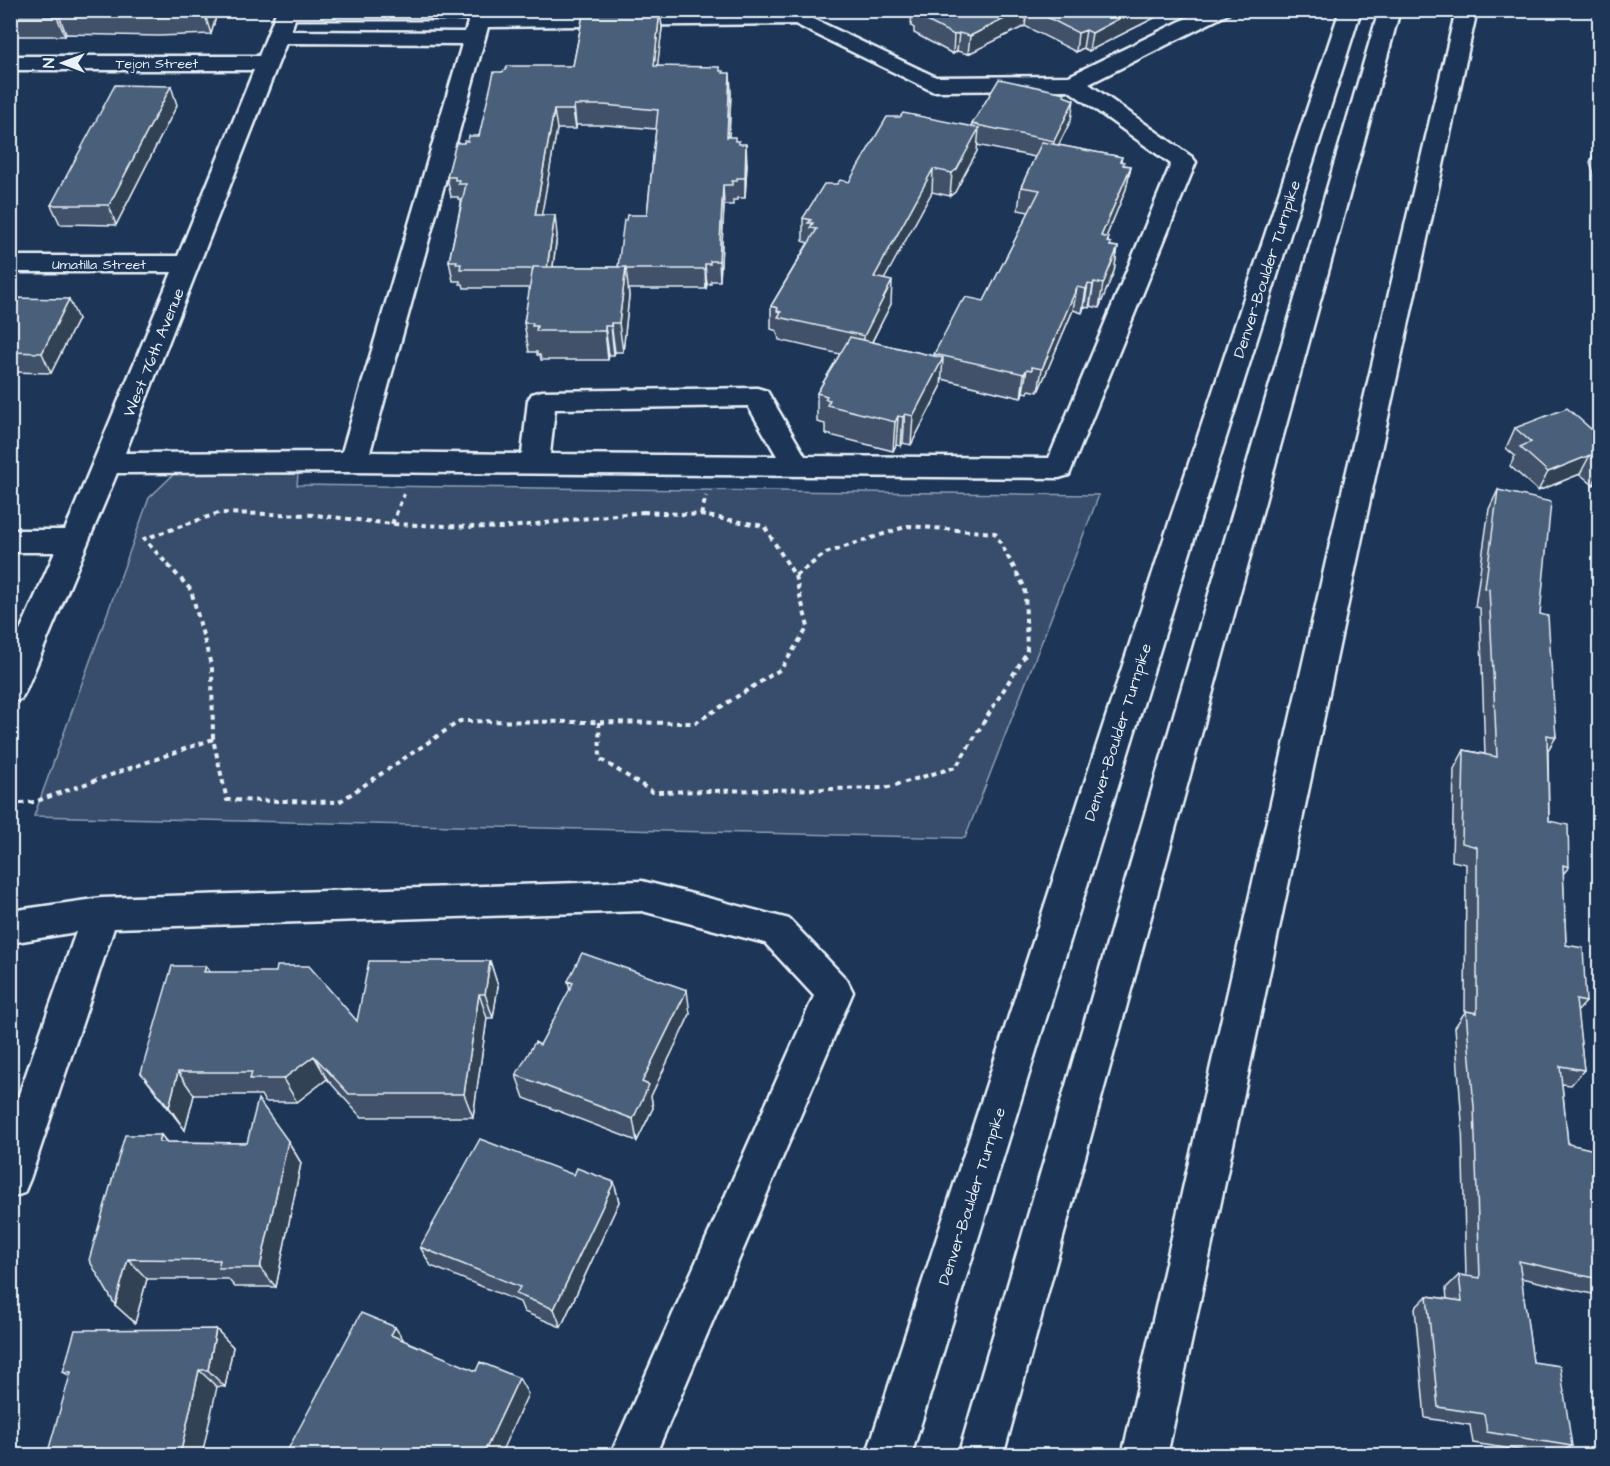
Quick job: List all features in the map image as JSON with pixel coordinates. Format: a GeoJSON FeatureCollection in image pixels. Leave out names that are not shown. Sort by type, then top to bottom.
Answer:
{"type":"FeatureCollection","features":[{"type":"Feature","properties":{"kind":"main road"},"geometry":{"type":"LineString","coordinates":[[277,37],[799,18],[932,84],[1073,83],[1221,10]]}},
{"type":"Feature","properties":{"kind":"main road"},"geometry":{"type":"LineString","coordinates":[[1313,122],[1335,10]]}},
{"type":"Feature","properties":{"kind":"main road","name":"Denver–Boulder Turnpike"},"geometry":{"type":"LineString","coordinates":[[888,1455],[1313,122],[1351,10]]}},
{"type":"Feature","properties":{"kind":"main road"},"geometry":{"type":"LineString","coordinates":[[980,1455],[1390,10]]}},
{"type":"Feature","properties":{"kind":"main road"},"geometry":{"type":"LineString","coordinates":[[1144,1455],[1357,488],[1467,10]]}},
{"type":"Feature","properties":{"kind":"main road"},"geometry":{"type":"LineString","coordinates":[[1443,120],[1485,10]]}},
{"type":"Feature","properties":{"kind":"main road"},"geometry":{"type":"LineString","coordinates":[[288,12],[472,13],[476,30],[353,462]]}},
{"type":"Feature","properties":{"kind":"main road","name":"West 76th Avenue"},"geometry":{"type":"LineString","coordinates":[[10,690],[107,463],[288,12]]}},
{"type":"Feature","properties":{"kind":"main road","name":"Tejon Street"},"geometry":{"type":"LineString","coordinates":[[10,63],[267,63]]}},
{"type":"Feature","properties":{"kind":"main road"},"geometry":{"type":"LineString","coordinates":[[107,463],[353,462],[1059,468],[1184,162],[1073,83]]}},
{"type":"Feature","properties":{"kind":"main road","name":"Umatilla Street"},"geometry":{"type":"LineString","coordinates":[[10,264],[188,264]]}},
{"type":"Feature","properties":{"kind":"main road"},"geometry":{"type":"LineString","coordinates":[[535,464],[542,400],[758,397],[797,466]]}},
{"type":"Feature","properties":{"kind":"main road"},"geometry":{"type":"LineString","coordinates":[[10,541],[75,541]]}},
{"type":"Feature","properties":{"kind":"main road"},"geometry":{"type":"LineString","coordinates":[[10,927],[101,913],[642,896],[776,930],[834,992],[632,1455]]}},
{"type":"Feature","properties":{"kind":"main road"},"geometry":{"type":"LineString","coordinates":[[10,1179],[101,913]]}},
{"type":"Feature","properties":{"kind":"path"},"geometry":{"type":"LineString","coordinates":[[643,512],[701,515],[764,526],[795,576],[808,627],[781,669],[695,723],[460,721],[339,802],[227,800],[213,739],[212,669],[191,590],[144,538],[219,513],[315,515],[392,524],[501,528],[643,512]]}},
{"type":"Feature","properties":{"kind":"path"},"geometry":{"type":"LineString","coordinates":[[599,722],[600,759],[653,792],[885,788],[956,767],[1027,652],[1025,588],[995,533],[908,526],[826,553],[795,576]]}},
{"type":"Feature","properties":{"kind":"path"},"geometry":{"type":"LineString","coordinates":[[10,804],[34,802],[213,739]]}},
{"type":"Feature","properties":{"kind":"shaded area"},"geometry":{"type":"Polygon","coordinates":[[[175,473],[298,474],[297,485],[1099,495],[965,838],[34,816],[149,498],[175,473]]]}},
{"type":"Feature","properties":{"kind":"building"},"geometry":{"type":"Polygon","coordinates":[[[10,10],[206,10],[205,15],[151,17],[59,15],[57,17],[10,17],[10,10]]]}},
{"type":"Feature","properties":{"kind":"building"},"geometry":{"type":"Polygon","coordinates":[[[584,10],[660,10],[654,66],[720,67],[723,73],[730,73],[727,137],[735,137],[735,141],[739,141],[739,144],[746,144],[745,178],[737,178],[737,181],[732,181],[732,185],[723,185],[719,261],[710,261],[710,264],[705,264],[705,269],[626,269],[626,267],[618,267],[624,220],[627,215],[647,215],[658,110],[574,105],[573,110],[554,110],[535,215],[555,215],[547,267],[460,269],[461,264],[456,264],[457,261],[449,261],[466,184],[458,184],[459,180],[455,180],[455,177],[447,177],[456,143],[468,141],[469,136],[479,136],[494,72],[502,72],[507,66],[573,66],[584,10]]]}},
{"type":"Feature","properties":{"kind":"building"},"geometry":{"type":"Polygon","coordinates":[[[917,10],[1022,10],[970,36],[959,33],[954,35],[915,15],[920,12],[917,10]]]}},
{"type":"Feature","properties":{"kind":"building"},"geometry":{"type":"Polygon","coordinates":[[[1033,10],[1135,10],[1092,33],[1086,30],[1078,33],[1033,10]]]}},
{"type":"Feature","properties":{"kind":"building"},"geometry":{"type":"Polygon","coordinates":[[[999,79],[1065,93],[1064,96],[1074,100],[1054,141],[972,124],[999,79]]]}},
{"type":"Feature","properties":{"kind":"building"},"geometry":{"type":"Polygon","coordinates":[[[115,85],[171,86],[109,205],[51,205],[115,85]]]}},
{"type":"Feature","properties":{"kind":"building"},"geometry":{"type":"Polygon","coordinates":[[[903,113],[979,128],[957,169],[952,173],[933,169],[874,277],[892,281],[864,336],[778,317],[781,312],[777,311],[778,308],[771,306],[817,229],[810,228],[813,223],[808,223],[811,220],[803,218],[824,184],[837,184],[840,180],[849,182],[887,117],[900,117],[903,113]]]}},
{"type":"Feature","properties":{"kind":"building"},"geometry":{"type":"Polygon","coordinates":[[[1042,142],[1122,157],[1120,161],[1124,162],[1123,165],[1131,166],[1101,236],[1109,238],[1107,242],[1111,243],[1110,246],[1118,247],[1103,284],[1094,282],[1093,285],[1088,284],[1086,289],[1077,287],[1042,369],[1032,367],[1032,370],[1027,369],[1024,374],[934,354],[961,302],[966,297],[984,301],[1040,190],[1021,187],[1042,142]]]}},
{"type":"Feature","properties":{"kind":"building"},"geometry":{"type":"Polygon","coordinates":[[[533,267],[626,267],[619,323],[605,326],[605,331],[536,331],[537,326],[532,326],[533,323],[524,323],[533,267]]]}},
{"type":"Feature","properties":{"kind":"building"},"geometry":{"type":"Polygon","coordinates":[[[10,298],[69,299],[42,353],[10,352],[10,298]]]}},
{"type":"Feature","properties":{"kind":"building"},"geometry":{"type":"Polygon","coordinates":[[[850,337],[943,358],[913,416],[905,414],[903,417],[898,416],[895,422],[827,405],[830,400],[825,399],[827,396],[817,393],[850,337]]]}},
{"type":"Feature","properties":{"kind":"building"},"geometry":{"type":"Polygon","coordinates":[[[1567,408],[1591,429],[1599,425],[1599,462],[1590,455],[1548,472],[1520,447],[1531,442],[1515,428],[1567,408]]]}},
{"type":"Feature","properties":{"kind":"building"},"geometry":{"type":"Polygon","coordinates":[[[1498,490],[1551,502],[1540,614],[1548,616],[1556,737],[1547,735],[1549,821],[1568,825],[1569,867],[1563,865],[1566,945],[1583,948],[1586,1002],[1576,1000],[1584,1070],[1560,1066],[1568,1144],[1599,1151],[1599,1279],[1519,1261],[1533,1362],[1560,1366],[1572,1446],[1487,1432],[1484,1414],[1438,1407],[1427,1296],[1462,1301],[1459,1275],[1480,1278],[1474,1107],[1466,1011],[1477,1013],[1477,847],[1462,843],[1464,750],[1497,757],[1489,589],[1485,588],[1498,490]]]}},
{"type":"Feature","properties":{"kind":"building"},"geometry":{"type":"Polygon","coordinates":[[[582,953],[687,990],[642,1082],[649,1085],[633,1119],[516,1075],[535,1042],[540,1045],[573,983],[568,981],[582,953]]]}},
{"type":"Feature","properties":{"kind":"building"},"geometry":{"type":"Polygon","coordinates":[[[369,961],[490,961],[485,994],[479,994],[464,1094],[349,1094],[314,1056],[283,1079],[250,1079],[252,1072],[178,1072],[169,1107],[141,1073],[172,966],[206,966],[204,972],[276,972],[277,966],[309,966],[357,1021],[369,961]]]}},
{"type":"Feature","properties":{"kind":"building"},"geometry":{"type":"Polygon","coordinates":[[[258,1099],[288,1141],[260,1268],[218,1268],[220,1260],[128,1259],[115,1305],[89,1260],[125,1135],[161,1135],[159,1142],[247,1143],[258,1099]]]}},
{"type":"Feature","properties":{"kind":"building"},"geometry":{"type":"Polygon","coordinates":[[[480,1139],[574,1175],[577,1168],[614,1182],[554,1309],[516,1294],[520,1287],[420,1247],[480,1139]]]}},
{"type":"Feature","properties":{"kind":"building"},"geometry":{"type":"Polygon","coordinates":[[[361,1313],[395,1327],[391,1335],[476,1371],[480,1362],[519,1378],[483,1455],[285,1455],[361,1313]]]}},
{"type":"Feature","properties":{"kind":"building"},"geometry":{"type":"Polygon","coordinates":[[[216,1329],[208,1370],[199,1370],[180,1455],[47,1455],[71,1372],[63,1372],[75,1330],[216,1329]]]}}]}
